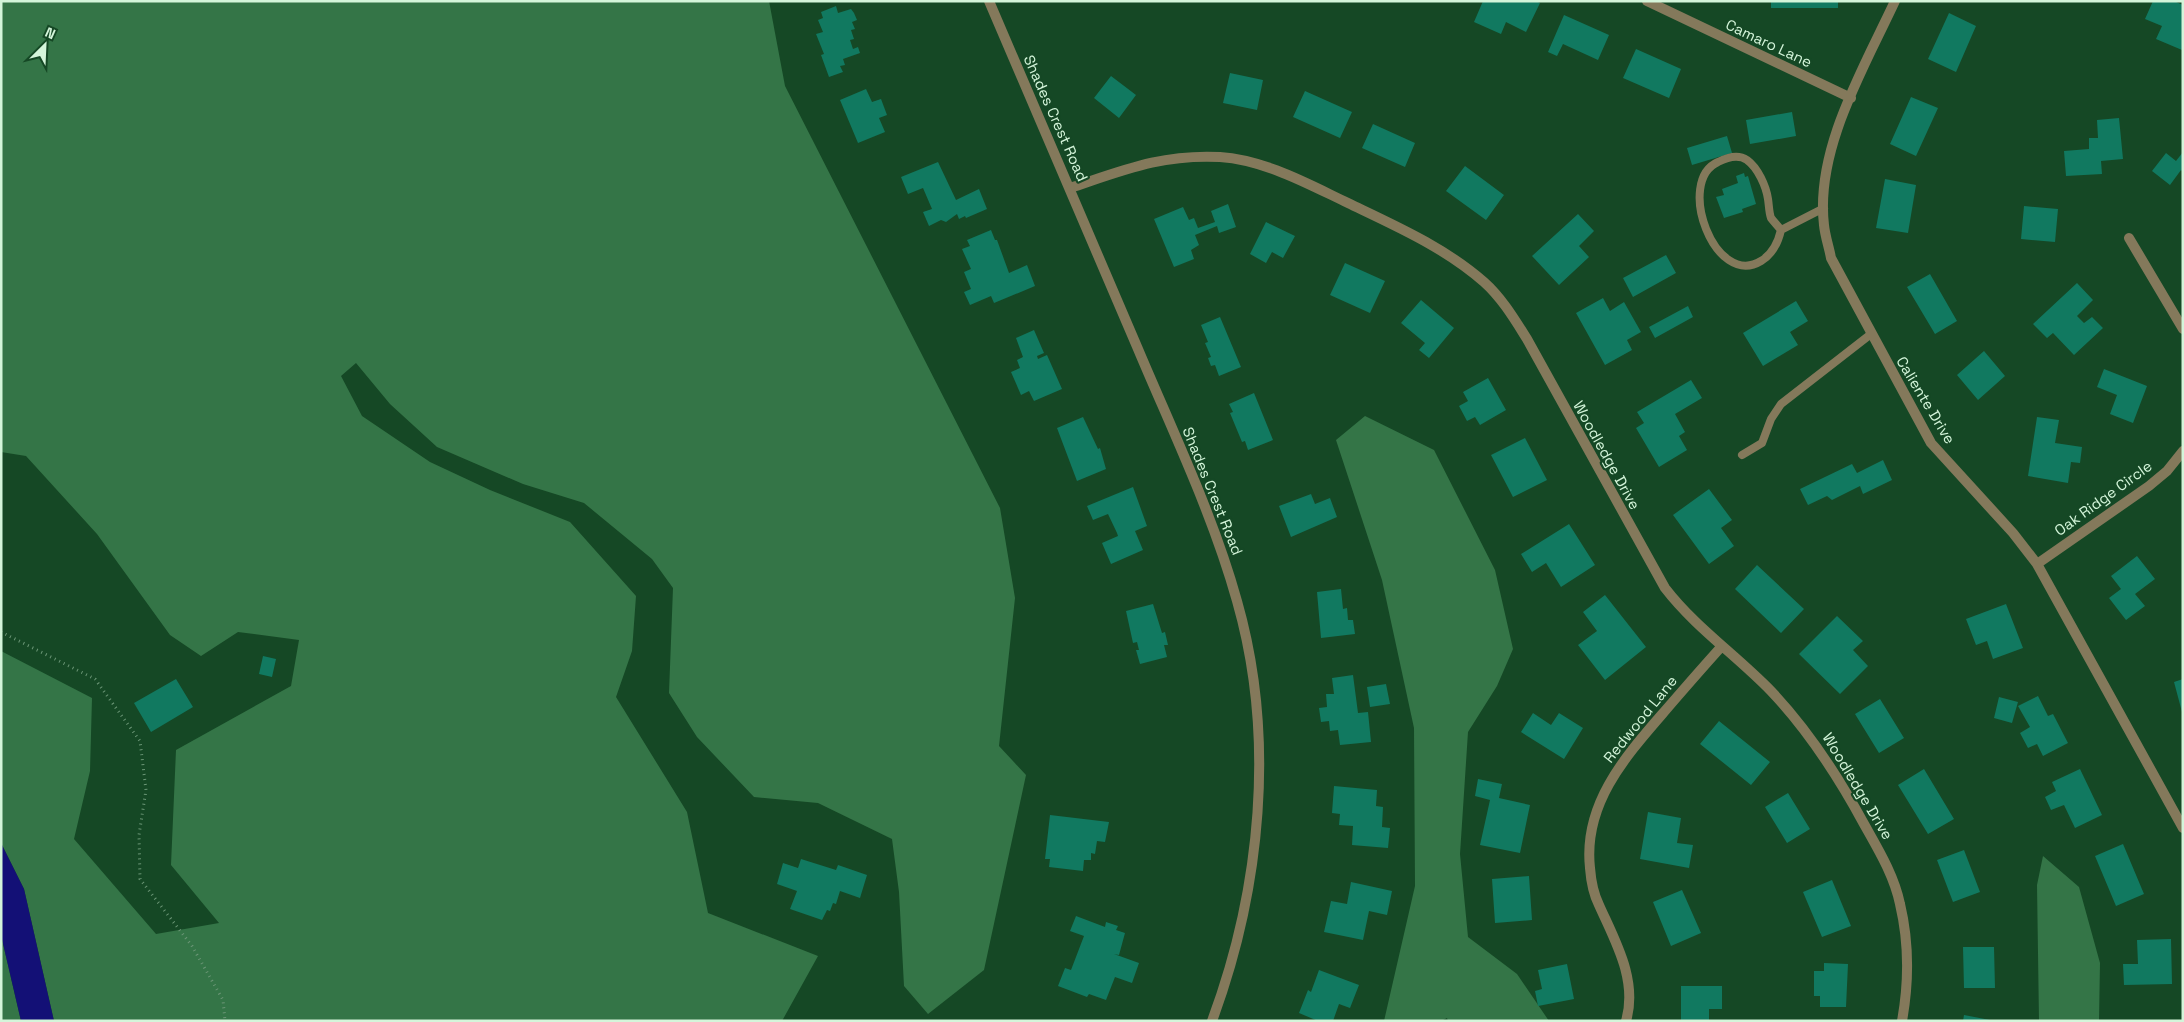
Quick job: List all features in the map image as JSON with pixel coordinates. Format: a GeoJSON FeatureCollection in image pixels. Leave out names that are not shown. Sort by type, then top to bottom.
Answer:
{"type":"FeatureCollection","features":[{"type":"Feature","properties":{"kind":"street","name":"Shades Crest Road"},"geometry":{"type":"LineString","coordinates":[[989,1],[1192,478],[1238,602],[1246,642],[1257,725],[1257,822],[1247,900],[1239,939],[1212,1021]]}},
{"type":"Feature","properties":{"kind":"street","name":"Camaro Lane"},"geometry":{"type":"LineString","coordinates":[[1647,1],[1851,98]]}},
{"type":"Feature","properties":{"kind":"street","name":"Caliente Drive"},"geometry":{"type":"LineString","coordinates":[[1895,1],[1851,98],[1834,142],[1826,172],[1824,224],[1831,258],[1930,442],[2013,533],[2037,564],[2183,828]]}},
{"type":"Feature","properties":{"kind":"street","name":"Woodledge Drive"},"geometry":{"type":"LineString","coordinates":[[1070,188],[1144,163],[1172,158],[1222,157],[1252,162],[1286,174],[1443,250],[1486,284],[1507,307],[1528,340],[1664,588],[1682,610],[1770,691],[1812,739],[1839,779],[1879,850],[1900,902],[1905,930],[1908,972],[1902,1021]]}},
{"type":"Feature","properties":{"kind":"street"},"geometry":{"type":"LineString","coordinates":[[2129,238],[2183,329]]}},
{"type":"Feature","properties":{"kind":"street","name":"Oak Ridge Circle"},"geometry":{"type":"LineString","coordinates":[[2037,564],[2149,486],[2167,471],[2183,451]]}},
{"type":"Feature","properties":{"kind":"street","name":"Redwood Lane"},"geometry":{"type":"LineString","coordinates":[[1626,1021],[1629,990],[1626,972],[1620,953],[1597,902],[1592,882],[1590,834],[1594,818],[1605,790],[1628,753],[1722,646]]}},
{"type":"Feature","properties":{"kind":"lane"},"geometry":{"type":"LineString","coordinates":[[1781,230],[1771,218],[1766,190],[1755,168],[1746,159],[1738,157],[1729,158],[1715,163],[1709,169],[1702,182],[1699,195],[1700,209],[1708,234],[1723,256],[1734,264],[1743,267],[1754,265],[1764,259],[1776,246],[1781,230],[1824,208]]}},
{"type":"Feature","properties":{"kind":"lane"},"geometry":{"type":"LineString","coordinates":[[1742,455],[1762,443],[1771,419],[1781,404],[1871,334]]}},
{"type":"Feature","properties":{"kind":"path"},"geometry":{"type":"LineString","coordinates":[[1,632],[95,679],[140,741],[146,790],[139,835],[140,879],[192,946],[222,1000],[225,1021]]}},
{"type":"Feature","properties":{"kind":"green space"},"geometry":{"type":"Polygon","coordinates":[[[1,1],[769,1],[785,86],[1000,508],[1015,598],[999,746],[1026,775],[984,970],[928,1014],[904,986],[899,892],[892,839],[818,803],[754,797],[697,737],[669,693],[673,588],[652,559],[584,503],[523,484],[437,447],[390,404],[356,363],[341,376],[362,416],[430,462],[490,490],[570,522],[636,596],[632,651],[616,697],[687,812],[708,913],[818,956],[782,1021],[54,1021],[24,889],[1,843],[1,651],[92,698],[90,771],[74,839],[156,934],[219,923],[171,865],[176,750],[291,686],[299,640],[238,632],[201,656],[170,635],[97,534],[26,456],[1,452],[1,1]]]}},
{"type":"Feature","properties":{"kind":"green space"},"geometry":{"type":"Polygon","coordinates":[[[1365,416],[1434,450],[1495,570],[1513,649],[1497,686],[1468,732],[1460,854],[1468,937],[1517,974],[1549,1021],[1448,1021],[1447,1018],[1441,1021],[1384,1021],[1415,886],[1414,728],[1382,580],[1336,440],[1365,416]]]}},
{"type":"Feature","properties":{"kind":"green space"},"geometry":{"type":"Polygon","coordinates":[[[2043,856],[2079,887],[2100,963],[2099,1021],[2039,1021],[2037,885],[2043,856]]]}},
{"type":"Feature","properties":{"kind":"green space"},"geometry":{"type":"Polygon","coordinates":[[[1,935],[21,1021],[1,1021],[1,935]]]}},
{"type":"Feature","properties":{"kind":"shaded area"},"geometry":{"type":"Polygon","coordinates":[[[1,843],[24,889],[54,1021],[21,1021],[1,935],[1,843]]]}},
{"type":"Feature","properties":{"kind":"building"},"geometry":{"type":"Polygon","coordinates":[[[1483,1],[1536,1],[1540,3],[1526,32],[1506,22],[1501,34],[1474,22],[1483,1]]]}},
{"type":"Feature","properties":{"kind":"building"},"geometry":{"type":"Polygon","coordinates":[[[1771,1],[1838,1],[1838,8],[1771,8],[1771,1]]]}},
{"type":"Feature","properties":{"kind":"building"},"geometry":{"type":"Polygon","coordinates":[[[2153,1],[2174,1],[2183,5],[2182,50],[2156,39],[2162,26],[2145,19],[2153,1]]]}},
{"type":"Feature","properties":{"kind":"building"},"geometry":{"type":"Polygon","coordinates":[[[836,6],[838,13],[851,9],[854,13],[857,20],[852,22],[855,29],[851,30],[854,39],[850,40],[853,49],[858,47],[860,53],[843,59],[845,65],[840,66],[843,72],[829,77],[821,55],[824,54],[816,34],[823,32],[818,20],[823,18],[821,12],[836,6]]]}},
{"type":"Feature","properties":{"kind":"building"},"geometry":{"type":"Polygon","coordinates":[[[1949,13],[1976,26],[1956,72],[1928,59],[1949,13]]]}},
{"type":"Feature","properties":{"kind":"building"},"geometry":{"type":"Polygon","coordinates":[[[1564,15],[1609,35],[1598,60],[1563,44],[1557,56],[1548,52],[1564,15]]]}},
{"type":"Feature","properties":{"kind":"building"},"geometry":{"type":"Polygon","coordinates":[[[1636,49],[1681,69],[1669,98],[1623,78],[1636,49]]]}},
{"type":"Feature","properties":{"kind":"building"},"geometry":{"type":"Polygon","coordinates":[[[1230,73],[1263,80],[1257,110],[1223,103],[1230,73]]]}},
{"type":"Feature","properties":{"kind":"building"},"geometry":{"type":"Polygon","coordinates":[[[1111,76],[1136,95],[1119,118],[1094,98],[1111,76]]]}},
{"type":"Feature","properties":{"kind":"building"},"geometry":{"type":"Polygon","coordinates":[[[866,89],[872,102],[881,99],[887,115],[879,118],[885,132],[858,143],[840,100],[866,89]]]}},
{"type":"Feature","properties":{"kind":"building"},"geometry":{"type":"Polygon","coordinates":[[[1305,91],[1352,112],[1340,138],[1293,117],[1305,91]]]}},
{"type":"Feature","properties":{"kind":"building"},"geometry":{"type":"Polygon","coordinates":[[[1911,97],[1938,108],[1916,156],[1890,144],[1911,97]]]}},
{"type":"Feature","properties":{"kind":"building"},"geometry":{"type":"Polygon","coordinates":[[[1792,112],[1796,136],[1750,144],[1746,120],[1792,112]]]}},
{"type":"Feature","properties":{"kind":"building"},"geometry":{"type":"Polygon","coordinates":[[[2119,118],[2123,159],[2101,161],[2102,174],[2066,176],[2064,151],[2089,149],[2089,138],[2098,138],[2097,120],[2119,118]]]}},
{"type":"Feature","properties":{"kind":"building"},"geometry":{"type":"Polygon","coordinates":[[[1373,124],[1415,143],[1405,167],[1362,148],[1373,124]]]}},
{"type":"Feature","properties":{"kind":"building"},"geometry":{"type":"Polygon","coordinates":[[[1727,136],[1732,153],[1692,165],[1687,148],[1727,136]]]}},
{"type":"Feature","properties":{"kind":"building"},"geometry":{"type":"Polygon","coordinates":[[[2183,152],[2183,172],[2181,170],[2170,185],[2152,171],[2166,153],[2176,161],[2183,152]]]}},
{"type":"Feature","properties":{"kind":"building"},"geometry":{"type":"Polygon","coordinates":[[[938,162],[956,200],[979,189],[987,209],[966,218],[965,216],[959,219],[957,214],[946,222],[941,220],[929,226],[923,212],[932,209],[923,188],[908,194],[901,177],[938,162]]]}},
{"type":"Feature","properties":{"kind":"building"},"geometry":{"type":"Polygon","coordinates":[[[1465,166],[1504,195],[1486,220],[1446,191],[1465,166]]]}},
{"type":"Feature","properties":{"kind":"building"},"geometry":{"type":"Polygon","coordinates":[[[1744,173],[1745,177],[1748,176],[1756,204],[1742,209],[1743,212],[1724,218],[1716,197],[1724,195],[1722,189],[1738,183],[1736,176],[1744,173]]]}},
{"type":"Feature","properties":{"kind":"building"},"geometry":{"type":"Polygon","coordinates":[[[1885,179],[1916,185],[1908,233],[1876,228],[1885,179]]]}},
{"type":"Feature","properties":{"kind":"building"},"geometry":{"type":"Polygon","coordinates":[[[1228,204],[1236,227],[1219,233],[1217,226],[1195,235],[1199,245],[1191,250],[1194,259],[1174,267],[1154,219],[1183,207],[1189,220],[1194,218],[1198,228],[1215,222],[1211,211],[1228,204]]]}},
{"type":"Feature","properties":{"kind":"building"},"geometry":{"type":"Polygon","coordinates":[[[2024,206],[2058,209],[2055,242],[2021,239],[2024,206]]]}},
{"type":"Feature","properties":{"kind":"building"},"geometry":{"type":"Polygon","coordinates":[[[1578,214],[1594,231],[1579,246],[1589,257],[1559,285],[1532,256],[1578,214]]]}},
{"type":"Feature","properties":{"kind":"building"},"geometry":{"type":"Polygon","coordinates":[[[1266,222],[1295,236],[1283,258],[1272,252],[1266,263],[1250,254],[1266,222]]]}},
{"type":"Feature","properties":{"kind":"building"},"geometry":{"type":"Polygon","coordinates":[[[991,230],[995,240],[997,240],[1009,273],[1027,265],[1035,286],[994,303],[991,296],[970,305],[964,292],[971,289],[964,272],[971,269],[962,249],[970,246],[967,240],[991,230]]]}},
{"type":"Feature","properties":{"kind":"building"},"geometry":{"type":"Polygon","coordinates":[[[1666,255],[1676,273],[1633,297],[1623,278],[1666,255]]]}},
{"type":"Feature","properties":{"kind":"building"},"geometry":{"type":"Polygon","coordinates":[[[1345,263],[1385,281],[1370,313],[1330,295],[1345,263]]]}},
{"type":"Feature","properties":{"kind":"building"},"geometry":{"type":"Polygon","coordinates":[[[1930,274],[1957,321],[1935,334],[1907,287],[1930,274]]]}},
{"type":"Feature","properties":{"kind":"building"},"geometry":{"type":"Polygon","coordinates":[[[2077,283],[2093,300],[2077,316],[2084,323],[2092,317],[2103,328],[2074,355],[2053,333],[2047,338],[2033,324],[2077,283]]]}},
{"type":"Feature","properties":{"kind":"building"},"geometry":{"type":"Polygon","coordinates":[[[1603,298],[1610,311],[1624,302],[1641,332],[1627,340],[1632,350],[1605,365],[1576,313],[1603,298]]]}},
{"type":"Feature","properties":{"kind":"building"},"geometry":{"type":"Polygon","coordinates":[[[1421,300],[1454,328],[1429,358],[1419,350],[1425,343],[1401,323],[1421,300]]]}},
{"type":"Feature","properties":{"kind":"building"},"geometry":{"type":"Polygon","coordinates":[[[1796,301],[1808,321],[1790,332],[1798,345],[1763,366],[1743,333],[1796,301]]]}},
{"type":"Feature","properties":{"kind":"building"},"geometry":{"type":"Polygon","coordinates":[[[1688,306],[1693,317],[1655,338],[1649,327],[1688,306]]]}},
{"type":"Feature","properties":{"kind":"building"},"geometry":{"type":"Polygon","coordinates":[[[1220,317],[1241,367],[1219,376],[1215,365],[1211,366],[1208,358],[1211,357],[1205,343],[1208,342],[1201,325],[1220,317]]]}},
{"type":"Feature","properties":{"kind":"building"},"geometry":{"type":"Polygon","coordinates":[[[1034,330],[1044,353],[1037,356],[1038,359],[1047,355],[1062,389],[1034,401],[1029,391],[1021,395],[1011,372],[1020,368],[1017,360],[1023,357],[1016,338],[1034,330]]]}},
{"type":"Feature","properties":{"kind":"building"},"geometry":{"type":"Polygon","coordinates":[[[1984,351],[2005,376],[1978,400],[1957,375],[1984,351]]]}},
{"type":"Feature","properties":{"kind":"building"},"geometry":{"type":"Polygon","coordinates":[[[2104,369],[2147,386],[2133,423],[2110,414],[2117,395],[2097,387],[2104,369]]]}},
{"type":"Feature","properties":{"kind":"building"},"geometry":{"type":"Polygon","coordinates":[[[1488,378],[1506,410],[1480,425],[1475,417],[1467,421],[1459,406],[1468,401],[1463,392],[1488,378]]]}},
{"type":"Feature","properties":{"kind":"building"},"geometry":{"type":"Polygon","coordinates":[[[1691,380],[1702,398],[1675,414],[1685,432],[1679,436],[1687,450],[1659,467],[1636,428],[1644,423],[1637,412],[1691,380]]]}},
{"type":"Feature","properties":{"kind":"building"},"geometry":{"type":"Polygon","coordinates":[[[1254,393],[1273,440],[1248,450],[1245,441],[1242,442],[1230,413],[1233,412],[1229,404],[1254,393]]]}},
{"type":"Feature","properties":{"kind":"building"},"geometry":{"type":"Polygon","coordinates":[[[1083,417],[1098,449],[1100,448],[1106,469],[1077,481],[1057,428],[1083,417]]]}},
{"type":"Feature","properties":{"kind":"building"},"geometry":{"type":"Polygon","coordinates":[[[2037,417],[2059,420],[2055,443],[2082,447],[2080,463],[2071,462],[2068,483],[2028,476],[2037,417]]]}},
{"type":"Feature","properties":{"kind":"building"},"geometry":{"type":"Polygon","coordinates":[[[1525,438],[1547,480],[1513,497],[1491,455],[1525,438]]]}},
{"type":"Feature","properties":{"kind":"building"},"geometry":{"type":"Polygon","coordinates":[[[1883,460],[1892,480],[1863,494],[1860,486],[1832,500],[1827,496],[1808,505],[1800,489],[1852,464],[1857,473],[1883,460]]]}},
{"type":"Feature","properties":{"kind":"building"},"geometry":{"type":"Polygon","coordinates":[[[1133,487],[1147,526],[1135,531],[1143,550],[1111,564],[1102,543],[1118,536],[1117,533],[1108,514],[1093,520],[1087,506],[1133,487]]]}},
{"type":"Feature","properties":{"kind":"building"},"geometry":{"type":"Polygon","coordinates":[[[1709,489],[1732,520],[1721,528],[1734,546],[1709,564],[1673,515],[1709,489]]]}},
{"type":"Feature","properties":{"kind":"building"},"geometry":{"type":"Polygon","coordinates":[[[1311,494],[1315,504],[1330,498],[1337,517],[1291,537],[1279,506],[1311,494]]]}},
{"type":"Feature","properties":{"kind":"building"},"geometry":{"type":"Polygon","coordinates":[[[1569,524],[1595,565],[1561,587],[1546,563],[1532,572],[1521,554],[1569,524]]]}},
{"type":"Feature","properties":{"kind":"building"},"geometry":{"type":"Polygon","coordinates":[[[2137,556],[2155,579],[2135,594],[2145,606],[2126,620],[2109,598],[2121,589],[2111,576],[2137,556]]]}},
{"type":"Feature","properties":{"kind":"building"},"geometry":{"type":"Polygon","coordinates":[[[1757,565],[1804,609],[1781,633],[1735,589],[1757,565]]]}},
{"type":"Feature","properties":{"kind":"building"},"geometry":{"type":"Polygon","coordinates":[[[1341,589],[1343,609],[1347,608],[1348,620],[1353,620],[1355,634],[1321,638],[1317,592],[1341,589]]]}},
{"type":"Feature","properties":{"kind":"building"},"geometry":{"type":"Polygon","coordinates":[[[1605,595],[1646,647],[1605,680],[1578,645],[1597,631],[1583,612],[1605,595]]]}},
{"type":"Feature","properties":{"kind":"building"},"geometry":{"type":"Polygon","coordinates":[[[1153,604],[1162,633],[1165,632],[1168,645],[1164,645],[1167,657],[1140,664],[1136,650],[1139,650],[1137,642],[1133,643],[1126,611],[1153,604]]]}},
{"type":"Feature","properties":{"kind":"building"},"geometry":{"type":"Polygon","coordinates":[[[2006,604],[2023,648],[1993,659],[1987,641],[1976,645],[1966,619],[2006,604]]]}},
{"type":"Feature","properties":{"kind":"building"},"geometry":{"type":"Polygon","coordinates":[[[1837,616],[1863,641],[1853,650],[1868,666],[1840,694],[1799,654],[1837,616]]]}},
{"type":"Feature","properties":{"kind":"building"},"geometry":{"type":"Polygon","coordinates":[[[263,656],[276,659],[272,677],[259,674],[263,656]]]}},
{"type":"Feature","properties":{"kind":"building"},"geometry":{"type":"Polygon","coordinates":[[[1353,675],[1358,713],[1368,712],[1371,742],[1340,745],[1338,730],[1330,731],[1329,721],[1321,722],[1319,708],[1327,707],[1326,694],[1334,694],[1332,678],[1353,675]]]}},
{"type":"Feature","properties":{"kind":"building"},"geometry":{"type":"Polygon","coordinates":[[[176,679],[193,707],[151,732],[134,703],[176,679]]]}},
{"type":"Feature","properties":{"kind":"building"},"geometry":{"type":"Polygon","coordinates":[[[2183,679],[2183,712],[2182,712],[2174,682],[2183,679]]]}},
{"type":"Feature","properties":{"kind":"building"},"geometry":{"type":"Polygon","coordinates":[[[1386,684],[1390,704],[1370,707],[1367,687],[1386,684]]]}},
{"type":"Feature","properties":{"kind":"building"},"geometry":{"type":"Polygon","coordinates":[[[2038,696],[2048,716],[2053,714],[2068,743],[2043,756],[2037,744],[2028,748],[2020,733],[2030,727],[2018,706],[2038,696]]]}},
{"type":"Feature","properties":{"kind":"building"},"geometry":{"type":"Polygon","coordinates":[[[1999,697],[2018,702],[2012,723],[1994,718],[1999,697]]]}},
{"type":"Feature","properties":{"kind":"building"},"geometry":{"type":"Polygon","coordinates":[[[1880,699],[1904,738],[1879,753],[1855,714],[1880,699]]]}},
{"type":"Feature","properties":{"kind":"building"},"geometry":{"type":"Polygon","coordinates":[[[1533,713],[1551,725],[1559,713],[1583,728],[1564,759],[1521,732],[1533,713]]]}},
{"type":"Feature","properties":{"kind":"building"},"geometry":{"type":"Polygon","coordinates":[[[1719,721],[1770,762],[1751,785],[1700,744],[1719,721]]]}},
{"type":"Feature","properties":{"kind":"building"},"geometry":{"type":"Polygon","coordinates":[[[1924,769],[1954,819],[1928,834],[1898,785],[1924,769]]]}},
{"type":"Feature","properties":{"kind":"building"},"geometry":{"type":"Polygon","coordinates":[[[2080,769],[2102,815],[2075,828],[2064,805],[2051,810],[2045,797],[2056,791],[2052,782],[2080,769]]]}},
{"type":"Feature","properties":{"kind":"building"},"geometry":{"type":"Polygon","coordinates":[[[1478,779],[1502,784],[1499,798],[1530,805],[1520,853],[1480,845],[1490,800],[1475,796],[1478,779]]]}},
{"type":"Feature","properties":{"kind":"building"},"geometry":{"type":"Polygon","coordinates":[[[1334,786],[1377,790],[1376,806],[1383,807],[1382,827],[1390,828],[1388,848],[1352,845],[1353,826],[1339,825],[1340,814],[1332,813],[1334,786]]]}},
{"type":"Feature","properties":{"kind":"building"},"geometry":{"type":"Polygon","coordinates":[[[1788,793],[1810,829],[1787,843],[1765,807],[1788,793]]]}},
{"type":"Feature","properties":{"kind":"building"},"geometry":{"type":"Polygon","coordinates":[[[1648,812],[1681,818],[1677,843],[1693,845],[1689,868],[1640,859],[1648,812]]]}},
{"type":"Feature","properties":{"kind":"building"},"geometry":{"type":"Polygon","coordinates":[[[1050,815],[1109,822],[1105,842],[1097,841],[1095,854],[1091,853],[1091,860],[1084,860],[1083,871],[1049,867],[1050,859],[1045,859],[1050,815]]]}},
{"type":"Feature","properties":{"kind":"building"},"geometry":{"type":"Polygon","coordinates":[[[2123,844],[2144,894],[2116,906],[2095,856],[2123,844]]]}},
{"type":"Feature","properties":{"kind":"building"},"geometry":{"type":"Polygon","coordinates":[[[1964,850],[1980,892],[1953,902],[1937,860],[1964,850]]]}},
{"type":"Feature","properties":{"kind":"building"},"geometry":{"type":"Polygon","coordinates":[[[801,859],[836,870],[838,865],[867,875],[860,898],[840,891],[836,904],[833,903],[830,911],[827,910],[822,920],[790,909],[797,891],[777,884],[783,863],[798,868],[801,859]]]}},
{"type":"Feature","properties":{"kind":"building"},"geometry":{"type":"Polygon","coordinates":[[[1529,876],[1532,920],[1495,923],[1492,879],[1529,876]]]}},
{"type":"Feature","properties":{"kind":"building"},"geometry":{"type":"Polygon","coordinates":[[[1832,880],[1851,926],[1822,937],[1803,892],[1832,880]]]}},
{"type":"Feature","properties":{"kind":"building"},"geometry":{"type":"Polygon","coordinates":[[[1351,882],[1392,891],[1387,915],[1369,911],[1363,940],[1324,932],[1331,901],[1347,904],[1351,882]]]}},
{"type":"Feature","properties":{"kind":"building"},"geometry":{"type":"Polygon","coordinates":[[[1682,890],[1701,933],[1671,946],[1653,902],[1682,890]]]}},
{"type":"Feature","properties":{"kind":"building"},"geometry":{"type":"Polygon","coordinates":[[[1076,916],[1105,927],[1106,922],[1118,926],[1116,930],[1125,933],[1119,955],[1114,954],[1139,963],[1132,983],[1115,977],[1106,1000],[1089,994],[1087,997],[1058,986],[1065,968],[1071,970],[1084,936],[1070,931],[1076,916]]]}},
{"type":"Feature","properties":{"kind":"building"},"geometry":{"type":"Polygon","coordinates":[[[2171,939],[2172,984],[2124,985],[2123,964],[2138,964],[2137,940],[2171,939]]]}},
{"type":"Feature","properties":{"kind":"building"},"geometry":{"type":"Polygon","coordinates":[[[1963,947],[1994,947],[1995,988],[1964,988],[1963,947]]]}},
{"type":"Feature","properties":{"kind":"building"},"geometry":{"type":"Polygon","coordinates":[[[1824,963],[1848,964],[1846,1007],[1820,1007],[1820,996],[1814,996],[1814,971],[1824,971],[1824,963]]]}},
{"type":"Feature","properties":{"kind":"building"},"geometry":{"type":"Polygon","coordinates":[[[1567,964],[1574,999],[1538,1006],[1535,991],[1542,989],[1538,970],[1567,964]]]}},
{"type":"Feature","properties":{"kind":"building"},"geometry":{"type":"Polygon","coordinates":[[[1319,970],[1359,985],[1350,1008],[1339,1004],[1333,1021],[1318,1021],[1299,1013],[1308,990],[1311,992],[1319,970]]]}},
{"type":"Feature","properties":{"kind":"building"},"geometry":{"type":"Polygon","coordinates":[[[1681,986],[1722,986],[1722,1009],[1709,1009],[1709,1021],[1681,1021],[1681,986]]]}},
{"type":"Feature","properties":{"kind":"building"},"geometry":{"type":"Polygon","coordinates":[[[1964,1015],[1990,1020],[1990,1021],[1963,1021],[1964,1015]]]}}]}
